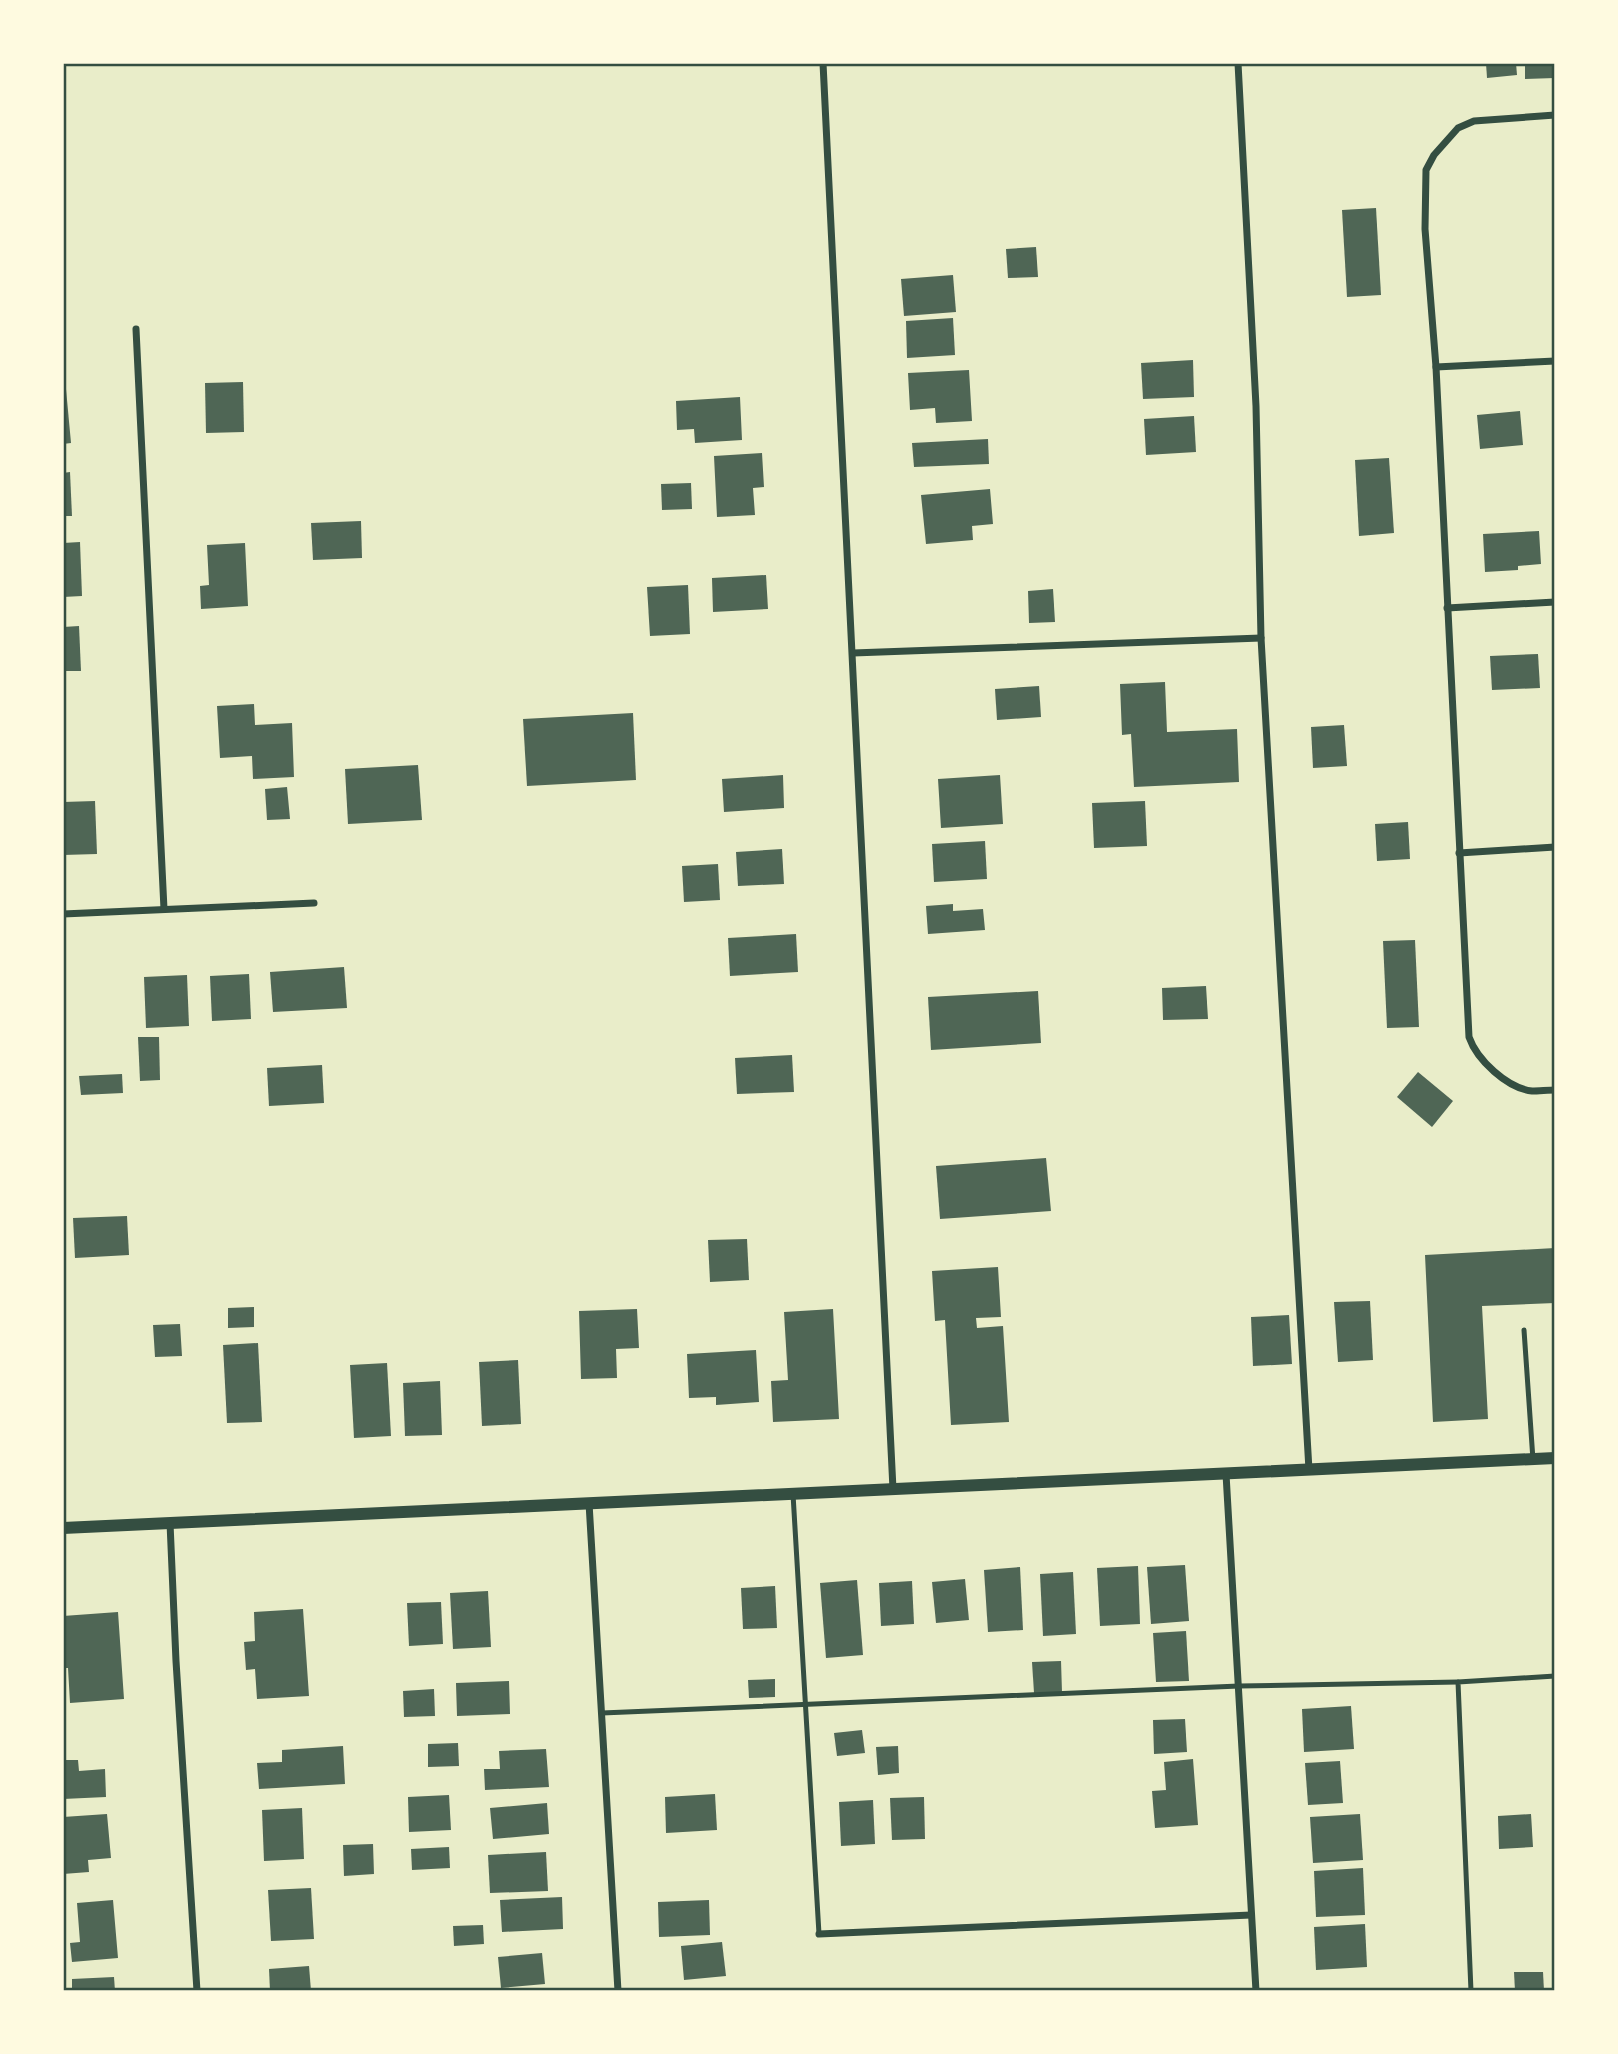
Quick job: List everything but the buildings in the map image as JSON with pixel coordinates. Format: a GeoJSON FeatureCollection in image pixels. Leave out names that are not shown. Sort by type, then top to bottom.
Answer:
{"type":"FeatureCollection","features":[{"type":"Feature","properties":{"kind":"street"},"geometry":{"type":"LineString","coordinates":[[823,63],[893,1489]]}},
{"type":"Feature","properties":{"kind":"street"},"geometry":{"type":"LineString","coordinates":[[1238,63],[1256,406],[1261,638],[1309,1470]]}},
{"type":"Feature","properties":{"kind":"street"},"geometry":{"type":"LineString","coordinates":[[1555,115],[1474,121],[1458,128],[1434,155],[1426,170],[1425,229],[1436,367],[1469,1037],[1474,1050],[1512,1084],[1530,1091],[1555,1090]]}},
{"type":"Feature","properties":{"kind":"street"},"geometry":{"type":"LineString","coordinates":[[136,329],[164,909]]}},
{"type":"Feature","properties":{"kind":"street"},"geometry":{"type":"LineString","coordinates":[[1436,367],[1555,360]]}},
{"type":"Feature","properties":{"kind":"street"},"geometry":{"type":"LineString","coordinates":[[1447,608],[1555,601]]}},
{"type":"Feature","properties":{"kind":"street"},"geometry":{"type":"LineString","coordinates":[[853,653],[1261,638]]}},
{"type":"Feature","properties":{"kind":"street"},"geometry":{"type":"LineString","coordinates":[[1460,853],[1555,847]]}},
{"type":"Feature","properties":{"kind":"street"},"geometry":{"type":"LineString","coordinates":[[63,915],[314,903]]}},
{"type":"Feature","properties":{"kind":"street"},"geometry":{"type":"LineString","coordinates":[[63,1528],[1555,1458]]}},
{"type":"Feature","properties":{"kind":"street"},"geometry":{"type":"LineString","coordinates":[[1226,1474],[1256,1991]]}},
{"type":"Feature","properties":{"kind":"street"},"geometry":{"type":"LineString","coordinates":[[589,1503],[618,1991]]}},
{"type":"Feature","properties":{"kind":"street"},"geometry":{"type":"LineString","coordinates":[[170,1523],[197,1991]]}},
{"type":"Feature","properties":{"kind":"street"},"geometry":{"type":"LineString","coordinates":[[819,1934],[1251,1915]]}},
{"type":"Feature","properties":{"kind":"lane"},"geometry":{"type":"LineString","coordinates":[[1524,1330],[1533,1460]]}},
{"type":"Feature","properties":{"kind":"lane"},"geometry":{"type":"LineString","coordinates":[[793,1494],[819,1934]]}},
{"type":"Feature","properties":{"kind":"lane"},"geometry":{"type":"LineString","coordinates":[[602,1713],[1239,1686],[1458,1682],[1555,1676]]}},
{"type":"Feature","properties":{"kind":"lane"},"geometry":{"type":"LineString","coordinates":[[1458,1682],[1471,1991]]}}]}
